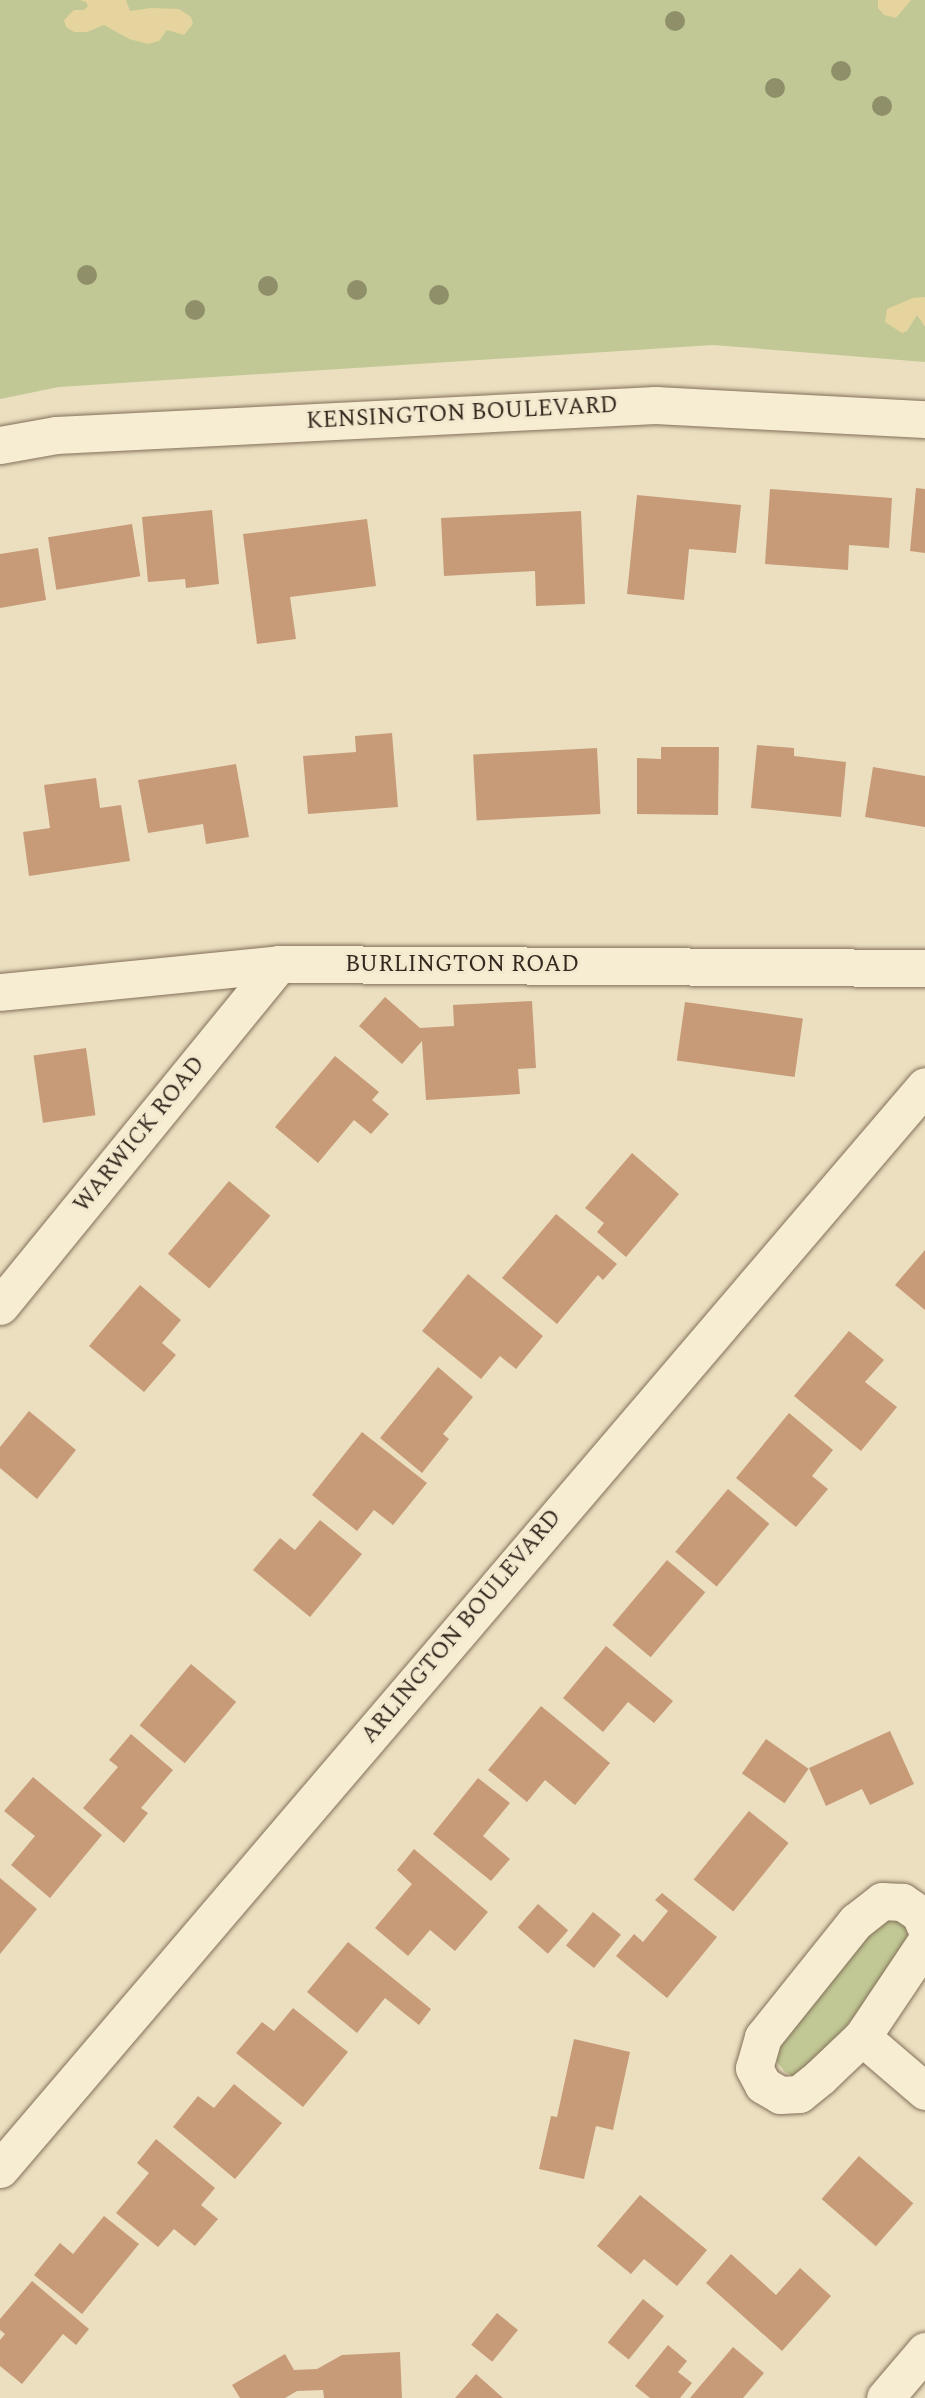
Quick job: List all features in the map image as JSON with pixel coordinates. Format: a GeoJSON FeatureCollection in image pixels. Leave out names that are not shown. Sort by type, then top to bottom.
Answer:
{"type":"FeatureCollection","features":[{"type":"Feature","properties":{"kind":"street","name":"KENSINGTON BOULEVARD"},"geometry":{"type":"LineString","coordinates":[[0,445],[70,434],[655,405],[925,419]]}},
{"type":"Feature","properties":{"kind":"street","name":"BURLINGTON ROAD"},"geometry":{"type":"LineString","coordinates":[[0,992],[279,964],[925,968]]}},
{"type":"Feature","properties":{"kind":"street","name":"WARWICK ROAD"},"geometry":{"type":"LineString","coordinates":[[0,1306],[279,964]]}},
{"type":"Feature","properties":{"kind":"street","name":"ARLINGTON BOULEVARD"},"geometry":{"type":"LineString","coordinates":[[0,2169],[925,1086]]}},
{"type":"Feature","properties":{"kind":"street"},"geometry":{"type":"LineString","coordinates":[[925,1926],[920,1914],[902,1902],[882,1901],[856,1921],[762,2037],[754,2068],[763,2085],[779,2095],[799,2094],[862,2037],[925,1943]]}},
{"type":"Feature","properties":{"kind":"street"},"geometry":{"type":"LineString","coordinates":[[862,2037],[925,2091]]}},
{"type":"Feature","properties":{"kind":"street"},"geometry":{"type":"LineString","coordinates":[[884,2398],[925,2351]]}},
{"type":"Feature","properties":{"kind":"green space"},"geometry":{"type":"Polygon","coordinates":[[[0,0],[925,0],[925,362],[713,345],[59,387],[0,399],[0,0]]]}},
{"type":"Feature","properties":{"kind":"green space"},"geometry":{"type":"Polygon","coordinates":[[[894,1917],[904,1924],[909,1940],[886,1979],[824,2052],[796,2077],[785,2072],[777,2062],[773,2049],[872,1923],[894,1917]]]}},
{"type":"Feature","properties":{"kind":"sand"},"geometry":{"type":"Polygon","coordinates":[[[80,0],[126,0],[130,11],[151,8],[179,9],[191,17],[193,24],[184,35],[167,30],[159,41],[148,44],[129,39],[104,25],[87,32],[74,32],[66,27],[64,20],[74,10],[84,10],[88,6],[80,0]]]}},
{"type":"Feature","properties":{"kind":"sand"},"geometry":{"type":"Polygon","coordinates":[[[878,0],[911,0],[896,18],[884,15],[878,8],[878,0]]]}},
{"type":"Feature","properties":{"kind":"sand"},"geometry":{"type":"Polygon","coordinates":[[[925,297],[925,327],[917,315],[907,331],[902,333],[885,322],[887,309],[913,298],[925,297]]]}},
{"type":"Feature","properties":{"kind":"building"},"geometry":{"type":"Polygon","coordinates":[[[916,488],[925,489],[925,553],[910,551],[916,488]]]}},
{"type":"Feature","properties":{"kind":"building"},"geometry":{"type":"Polygon","coordinates":[[[770,489],[892,498],[889,548],[849,545],[848,570],[765,564],[770,489]]]}},
{"type":"Feature","properties":{"kind":"building"},"geometry":{"type":"Polygon","coordinates":[[[637,495],[741,505],[736,553],[689,549],[684,600],[627,594],[637,495]]]}},
{"type":"Feature","properties":{"kind":"building"},"geometry":{"type":"Polygon","coordinates":[[[212,510],[219,584],[186,588],[185,579],[148,582],[142,517],[212,510]]]}},
{"type":"Feature","properties":{"kind":"building"},"geometry":{"type":"Polygon","coordinates":[[[581,511],[585,604],[536,606],[535,571],[444,576],[441,518],[581,511]]]}},
{"type":"Feature","properties":{"kind":"building"},"geometry":{"type":"Polygon","coordinates":[[[367,519],[376,586],[290,597],[296,639],[257,644],[243,534],[367,519]]]}},
{"type":"Feature","properties":{"kind":"building"},"geometry":{"type":"Polygon","coordinates":[[[132,524],[140,576],[56,590],[48,537],[132,524]]]}},
{"type":"Feature","properties":{"kind":"building"},"geometry":{"type":"Polygon","coordinates":[[[38,548],[46,600],[0,608],[0,554],[38,548]]]}},
{"type":"Feature","properties":{"kind":"building"},"geometry":{"type":"Polygon","coordinates":[[[392,733],[398,807],[308,814],[303,756],[356,752],[355,736],[392,733]]]}},
{"type":"Feature","properties":{"kind":"building"},"geometry":{"type":"Polygon","coordinates":[[[757,745],[794,748],[794,756],[846,762],[841,817],[751,808],[757,745]]]}},
{"type":"Feature","properties":{"kind":"building"},"geometry":{"type":"Polygon","coordinates":[[[661,747],[719,747],[718,815],[637,814],[637,758],[661,759],[661,747]]]}},
{"type":"Feature","properties":{"kind":"building"},"geometry":{"type":"Polygon","coordinates":[[[597,748],[600,814],[477,820],[473,754],[597,748]]]}},
{"type":"Feature","properties":{"kind":"building"},"geometry":{"type":"Polygon","coordinates":[[[236,764],[249,837],[206,844],[203,824],[148,833],[138,780],[236,764]]]}},
{"type":"Feature","properties":{"kind":"building"},"geometry":{"type":"Polygon","coordinates":[[[873,767],[925,776],[925,827],[865,817],[873,767]]]}},
{"type":"Feature","properties":{"kind":"building"},"geometry":{"type":"Polygon","coordinates":[[[96,778],[100,808],[121,805],[130,861],[29,876],[23,832],[50,828],[44,785],[96,778]]]}},
{"type":"Feature","properties":{"kind":"building"},"geometry":{"type":"Polygon","coordinates":[[[385,997],[420,1028],[454,1026],[453,1005],[532,1001],[536,1068],[518,1069],[520,1094],[426,1100],[422,1041],[402,1064],[359,1026],[385,997]]]}},
{"type":"Feature","properties":{"kind":"building"},"geometry":{"type":"Polygon","coordinates":[[[685,1002],[803,1019],[795,1077],[677,1060],[685,1002]]]}},
{"type":"Feature","properties":{"kind":"building"},"geometry":{"type":"Polygon","coordinates":[[[86,1048],[95,1115],[43,1123],[34,1055],[86,1048]]]}},
{"type":"Feature","properties":{"kind":"building"},"geometry":{"type":"Polygon","coordinates":[[[335,1056],[379,1092],[372,1100],[389,1114],[371,1134],[354,1120],[318,1163],[275,1127],[335,1056]]]}},
{"type":"Feature","properties":{"kind":"building"},"geometry":{"type":"Polygon","coordinates":[[[632,1153],[679,1194],[626,1257],[597,1232],[604,1223],[585,1208],[632,1153]]]}},
{"type":"Feature","properties":{"kind":"building"},"geometry":{"type":"Polygon","coordinates":[[[229,1181],[270,1216],[209,1288],[168,1254],[229,1181]]]}},
{"type":"Feature","properties":{"kind":"building"},"geometry":{"type":"Polygon","coordinates":[[[556,1214],[617,1264],[603,1280],[598,1275],[557,1324],[502,1278],[556,1214]]]}},
{"type":"Feature","properties":{"kind":"building"},"geometry":{"type":"Polygon","coordinates":[[[925,1250],[925,1310],[895,1285],[925,1250]]]}},
{"type":"Feature","properties":{"kind":"building"},"geometry":{"type":"Polygon","coordinates":[[[468,1274],[543,1336],[516,1369],[500,1356],[481,1379],[422,1331],[468,1274]]]}},
{"type":"Feature","properties":{"kind":"building"},"geometry":{"type":"Polygon","coordinates":[[[140,1285],[181,1320],[162,1343],[176,1355],[144,1392],[89,1346],[140,1285]]]}},
{"type":"Feature","properties":{"kind":"building"},"geometry":{"type":"Polygon","coordinates":[[[849,1331],[884,1360],[865,1382],[897,1407],[861,1451],[794,1396],[849,1331]]]}},
{"type":"Feature","properties":{"kind":"building"},"geometry":{"type":"Polygon","coordinates":[[[438,1367],[473,1397],[443,1434],[449,1439],[422,1473],[380,1438],[438,1367]]]}},
{"type":"Feature","properties":{"kind":"building"},"geometry":{"type":"Polygon","coordinates":[[[29,1411],[76,1450],[37,1499],[0,1468],[0,1447],[29,1411]]]}},
{"type":"Feature","properties":{"kind":"building"},"geometry":{"type":"Polygon","coordinates":[[[789,1413],[833,1450],[812,1476],[828,1489],[796,1527],[736,1478],[789,1413]]]}},
{"type":"Feature","properties":{"kind":"building"},"geometry":{"type":"Polygon","coordinates":[[[362,1432],[427,1483],[393,1525],[374,1510],[357,1531],[312,1495],[362,1432]]]}},
{"type":"Feature","properties":{"kind":"building"},"geometry":{"type":"Polygon","coordinates":[[[728,1489],[769,1524],[717,1587],[675,1552],[728,1489]]]}},
{"type":"Feature","properties":{"kind":"building"},"geometry":{"type":"Polygon","coordinates":[[[320,1520],[362,1554],[310,1617],[253,1570],[280,1538],[295,1550],[320,1520]]]}},
{"type":"Feature","properties":{"kind":"building"},"geometry":{"type":"Polygon","coordinates":[[[667,1560],[705,1592],[651,1657],[612,1625],[667,1560]]]}},
{"type":"Feature","properties":{"kind":"building"},"geometry":{"type":"Polygon","coordinates":[[[606,1646],[673,1701],[654,1723],[628,1702],[603,1732],[563,1698],[606,1646]]]}},
{"type":"Feature","properties":{"kind":"building"},"geometry":{"type":"Polygon","coordinates":[[[191,1664],[236,1702],[185,1763],[140,1725],[191,1664]]]}},
{"type":"Feature","properties":{"kind":"building"},"geometry":{"type":"Polygon","coordinates":[[[541,1706],[610,1763],[575,1805],[545,1780],[527,1802],[488,1770],[541,1706]]]}},
{"type":"Feature","properties":{"kind":"building"},"geometry":{"type":"Polygon","coordinates":[[[890,1731],[914,1784],[870,1805],[862,1789],[826,1806],[809,1768],[890,1731]]]}},
{"type":"Feature","properties":{"kind":"building"},"geometry":{"type":"Polygon","coordinates":[[[131,1734],[173,1770],[141,1808],[148,1813],[124,1843],[83,1808],[118,1767],[109,1760],[131,1734]]]}},
{"type":"Feature","properties":{"kind":"building"},"geometry":{"type":"Polygon","coordinates":[[[766,1739],[809,1769],[785,1803],[742,1773],[766,1739]]]}},
{"type":"Feature","properties":{"kind":"building"},"geometry":{"type":"Polygon","coordinates":[[[33,1777],[102,1835],[50,1898],[11,1865],[35,1836],[4,1811],[33,1777]]]}},
{"type":"Feature","properties":{"kind":"building"},"geometry":{"type":"Polygon","coordinates":[[[478,1778],[510,1803],[483,1836],[510,1859],[491,1881],[433,1834],[478,1778]]]}},
{"type":"Feature","properties":{"kind":"building"},"geometry":{"type":"Polygon","coordinates":[[[749,1811],[789,1843],[733,1911],[694,1879],[749,1811]]]}},
{"type":"Feature","properties":{"kind":"building"},"geometry":{"type":"Polygon","coordinates":[[[414,1849],[488,1912],[455,1951],[430,1930],[408,1956],[375,1928],[412,1884],[397,1870],[414,1849]]]}},
{"type":"Feature","properties":{"kind":"building"},"geometry":{"type":"Polygon","coordinates":[[[0,1878],[37,1909],[0,1954],[0,1878]]]}},
{"type":"Feature","properties":{"kind":"building"},"geometry":{"type":"Polygon","coordinates":[[[662,1893],[717,1937],[667,1998],[616,1956],[634,1934],[643,1942],[668,1911],[655,1900],[662,1893]]]}},
{"type":"Feature","properties":{"kind":"building"},"geometry":{"type":"Polygon","coordinates":[[[538,1904],[568,1930],[548,1954],[518,1927],[538,1904]]]}},
{"type":"Feature","properties":{"kind":"building"},"geometry":{"type":"Polygon","coordinates":[[[593,1912],[621,1935],[594,1968],[566,1945],[593,1912]]]}},
{"type":"Feature","properties":{"kind":"building"},"geometry":{"type":"Polygon","coordinates":[[[348,1942],[431,2009],[419,2025],[385,1998],[357,2033],[307,1992],[348,1942]]]}},
{"type":"Feature","properties":{"kind":"building"},"geometry":{"type":"Polygon","coordinates":[[[293,2008],[348,2052],[303,2107],[236,2053],[262,2022],[274,2031],[293,2008]]]}},
{"type":"Feature","properties":{"kind":"building"},"geometry":{"type":"Polygon","coordinates":[[[574,2039],[630,2052],[613,2130],[596,2126],[584,2179],[539,2169],[551,2116],[557,2117],[574,2039]]]}},
{"type":"Feature","properties":{"kind":"building"},"geometry":{"type":"Polygon","coordinates":[[[234,2084],[282,2123],[235,2179],[173,2127],[198,2096],[214,2108],[234,2084]]]}},
{"type":"Feature","properties":{"kind":"building"},"geometry":{"type":"Polygon","coordinates":[[[156,2139],[215,2188],[201,2205],[218,2219],[195,2246],[174,2229],[158,2247],[116,2213],[149,2173],[137,2163],[156,2139]]]}},
{"type":"Feature","properties":{"kind":"building"},"geometry":{"type":"Polygon","coordinates":[[[859,2156],[913,2203],[876,2246],[822,2199],[859,2156]]]}},
{"type":"Feature","properties":{"kind":"building"},"geometry":{"type":"Polygon","coordinates":[[[640,2195],[707,2250],[677,2286],[644,2259],[631,2274],[597,2246],[640,2195]]]}},
{"type":"Feature","properties":{"kind":"building"},"geometry":{"type":"Polygon","coordinates":[[[104,2216],[139,2244],[82,2314],[34,2275],[60,2243],[73,2254],[104,2216]]]}},
{"type":"Feature","properties":{"kind":"building"},"geometry":{"type":"Polygon","coordinates":[[[731,2254],[776,2295],[800,2268],[831,2296],[782,2351],[706,2283],[731,2254]]]}},
{"type":"Feature","properties":{"kind":"building"},"geometry":{"type":"Polygon","coordinates":[[[32,2281],[89,2329],[76,2345],[63,2334],[22,2384],[0,2366],[0,2340],[5,2334],[0,2330],[0,2319],[32,2281]]]}},
{"type":"Feature","properties":{"kind":"building"},"geometry":{"type":"Polygon","coordinates":[[[643,2299],[664,2316],[629,2360],[608,2343],[643,2299]]]}},
{"type":"Feature","properties":{"kind":"building"},"geometry":{"type":"Polygon","coordinates":[[[497,2313],[518,2330],[492,2362],[471,2345],[497,2313]]]}},
{"type":"Feature","properties":{"kind":"building"},"geometry":{"type":"Polygon","coordinates":[[[668,2345],[687,2361],[678,2372],[692,2383],[680,2398],[650,2398],[635,2386],[668,2345]]]}},
{"type":"Feature","properties":{"kind":"building"},"geometry":{"type":"Polygon","coordinates":[[[733,2347],[764,2373],[743,2398],[690,2398],[733,2347]]]}},
{"type":"Feature","properties":{"kind":"building"},"geometry":{"type":"Polygon","coordinates":[[[400,2352],[402,2398],[324,2398],[323,2390],[297,2391],[285,2398],[240,2398],[232,2385],[285,2354],[294,2370],[317,2369],[342,2355],[400,2352]]]}},
{"type":"Feature","properties":{"kind":"building"},"geometry":{"type":"Polygon","coordinates":[[[476,2374],[503,2398],[455,2398],[476,2374]]]}}]}
